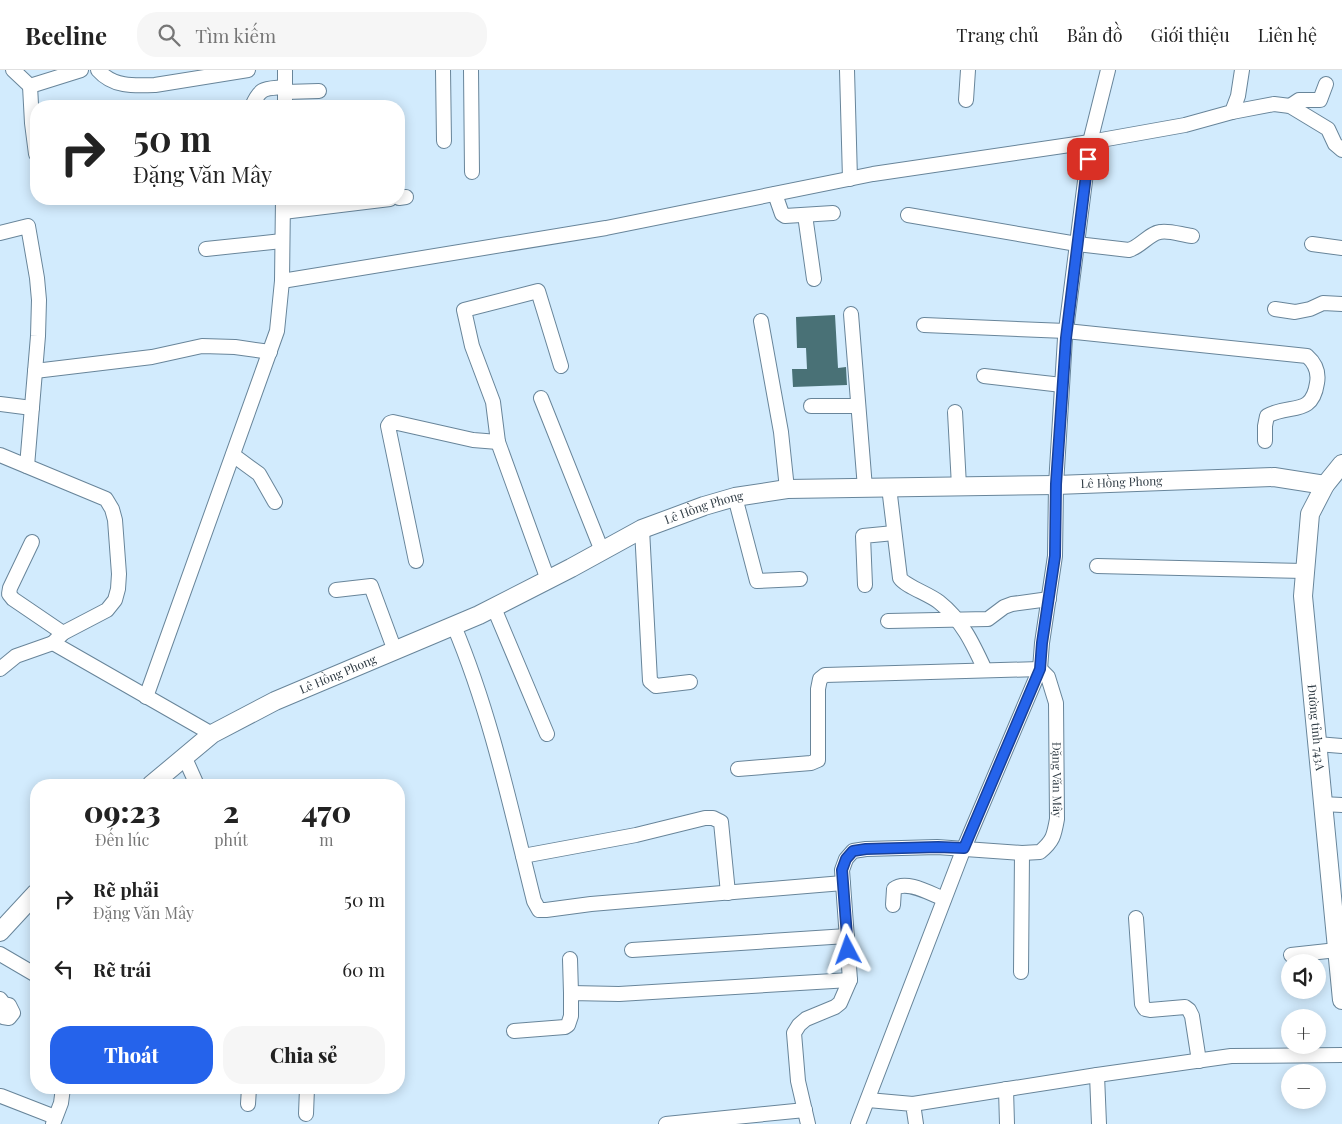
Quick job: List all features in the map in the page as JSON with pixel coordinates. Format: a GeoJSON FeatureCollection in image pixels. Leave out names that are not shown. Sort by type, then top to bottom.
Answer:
{"type":"FeatureCollection","features":[{"type":"Feature","properties":{"kind":"main road","name":"Đường tỉnh 743A"},"geometry":{"type":"LineString","coordinates":[[1342,464],[1325,484],[1310,514],[1304,571],[1304,616],[1342,1000]]}},
{"type":"Feature","properties":{"kind":"main road","name":"Lê Hồng Phong"},"geometry":{"type":"LineString","coordinates":[[158,779],[212,734],[275,701],[494,608],[642,529],[691,510],[734,497],[787,489],[1274,478],[1325,484]]}},
{"type":"Feature","properties":{"kind":"main road"},"geometry":{"type":"LineString","coordinates":[[0,932],[30,900]]}},
{"type":"Feature","properties":{"kind":"street"},"geometry":{"type":"LineString","coordinates":[[13,70],[30,86],[32,100]]}},
{"type":"Feature","properties":{"kind":"street"},"geometry":{"type":"LineString","coordinates":[[30,86],[81,70]]}},
{"type":"Feature","properties":{"kind":"street"},"geometry":{"type":"LineString","coordinates":[[98,70],[104,77],[114,82],[155,85],[248,70]]}},
{"type":"Feature","properties":{"kind":"street"},"geometry":{"type":"LineString","coordinates":[[285,70],[285,100]]}},
{"type":"Feature","properties":{"kind":"street"},"geometry":{"type":"LineString","coordinates":[[443,70],[444,140]]}},
{"type":"Feature","properties":{"kind":"street"},"geometry":{"type":"LineString","coordinates":[[471,70],[472,172]]}},
{"type":"Feature","properties":{"kind":"street"},"geometry":{"type":"LineString","coordinates":[[847,70],[850,179]]}},
{"type":"Feature","properties":{"kind":"street"},"geometry":{"type":"LineString","coordinates":[[966,100],[968,70]]}},
{"type":"Feature","properties":{"kind":"street"},"geometry":{"type":"LineString","coordinates":[[858,1124],[964,848],[1040,669],[1055,556],[1056,484],[1066,331],[1090,142],[1108,70]]}},
{"type":"Feature","properties":{"kind":"street"},"geometry":{"type":"LineString","coordinates":[[1232,112],[1238,96],[1242,70]]}},
{"type":"Feature","properties":{"kind":"street"},"geometry":{"type":"LineString","coordinates":[[1290,106],[1300,100],[1320,100],[1326,84]]}},
{"type":"Feature","properties":{"kind":"street"},"geometry":{"type":"LineString","coordinates":[[255,100],[262,90],[319,92]]}},
{"type":"Feature","properties":{"kind":"street"},"geometry":{"type":"LineString","coordinates":[[282,281],[606,228],[850,179],[1090,142],[1186,125],[1232,112],[1274,104],[1290,106],[1328,129],[1335,144],[1342,150]]}},
{"type":"Feature","properties":{"kind":"street"},"geometry":{"type":"LineString","coordinates":[[775,194],[782,214],[785,216],[833,213]]}},
{"type":"Feature","properties":{"kind":"street"},"geometry":{"type":"LineString","coordinates":[[146,697],[277,331],[282,281],[283,206],[298,205]]}},
{"type":"Feature","properties":{"kind":"street"},"geometry":{"type":"LineString","coordinates":[[805,215],[814,280]]}},
{"type":"Feature","properties":{"kind":"street"},"geometry":{"type":"LineString","coordinates":[[908,215],[1077,244],[1129,250],[1136,248],[1154,234],[1160,232],[1192,236]]}},
{"type":"Feature","properties":{"kind":"street"},"geometry":{"type":"LineString","coordinates":[[0,233],[28,226],[38,278],[38,336],[27,466]]}},
{"type":"Feature","properties":{"kind":"street"},"geometry":{"type":"LineString","coordinates":[[206,249],[282,241]]}},
{"type":"Feature","properties":{"kind":"street"},"geometry":{"type":"LineString","coordinates":[[1312,244],[1342,248]]}},
{"type":"Feature","properties":{"kind":"street"},"geometry":{"type":"LineString","coordinates":[[548,580],[498,442],[493,402],[472,346],[464,310],[538,291],[561,366]]}},
{"type":"Feature","properties":{"kind":"street"},"geometry":{"type":"LineString","coordinates":[[1275,309],[1295,312],[1310,309],[1323,303],[1342,304]]}},
{"type":"Feature","properties":{"kind":"street"},"geometry":{"type":"LineString","coordinates":[[851,314],[865,488]]}},
{"type":"Feature","properties":{"kind":"street"},"geometry":{"type":"LineString","coordinates":[[761,321],[781,432],[787,489]]}},
{"type":"Feature","properties":{"kind":"street"},"geometry":{"type":"LineString","coordinates":[[924,325],[1066,331],[1307,356],[1315,364],[1318,379],[1316,394],[1311,402],[1303,406],[1274,412],[1267,416],[1264,426],[1264,441]]}},
{"type":"Feature","properties":{"kind":"street"},"geometry":{"type":"LineString","coordinates":[[35,371],[152,357],[202,346],[236,347],[270,352]]}},
{"type":"Feature","properties":{"kind":"street"},"geometry":{"type":"LineString","coordinates":[[984,376],[1062,385]]}},
{"type":"Feature","properties":{"kind":"street"},"geometry":{"type":"LineString","coordinates":[[541,398],[602,551]]}},
{"type":"Feature","properties":{"kind":"street"},"geometry":{"type":"LineString","coordinates":[[0,404],[32,408]]}},
{"type":"Feature","properties":{"kind":"street"},"geometry":{"type":"LineString","coordinates":[[811,406],[858,406]]}},
{"type":"Feature","properties":{"kind":"street"},"geometry":{"type":"LineString","coordinates":[[955,412],[959,486]]}},
{"type":"Feature","properties":{"kind":"street"},"geometry":{"type":"LineString","coordinates":[[416,561],[388,426],[390,423],[393,422],[473,440],[498,442]]}},
{"type":"Feature","properties":{"kind":"street"},"geometry":{"type":"LineString","coordinates":[[0,455],[106,499],[112,509],[115,520],[119,574],[115,600],[107,610],[58,638],[16,656],[0,669]]}},
{"type":"Feature","properties":{"kind":"street"},"geometry":{"type":"LineString","coordinates":[[233,455],[259,474],[275,502]]}},
{"type":"Feature","properties":{"kind":"street"},"geometry":{"type":"LineString","coordinates":[[889,487],[900,578],[903,583],[939,602],[957,619],[966,632],[985,670]]}},
{"type":"Feature","properties":{"kind":"street"},"geometry":{"type":"LineString","coordinates":[[734,497],[757,581],[800,579]]}},
{"type":"Feature","properties":{"kind":"street"},"geometry":{"type":"LineString","coordinates":[[642,529],[650,681],[656,686],[690,682]]}},
{"type":"Feature","properties":{"kind":"street"},"geometry":{"type":"LineString","coordinates":[[865,585],[863,536],[894,533]]}},
{"type":"Feature","properties":{"kind":"street"},"geometry":{"type":"LineString","coordinates":[[32,542],[10,588],[9,594],[13,599],[58,638],[146,697],[212,734]]}},
{"type":"Feature","properties":{"kind":"street"},"geometry":{"type":"LineString","coordinates":[[1097,566],[1304,571]]}},
{"type":"Feature","properties":{"kind":"street"},"geometry":{"type":"LineString","coordinates":[[336,590],[370,586],[395,651]]}},
{"type":"Feature","properties":{"kind":"street"},"geometry":{"type":"LineString","coordinates":[[888,621],[988,619],[1012,604],[1049,599]]}},
{"type":"Feature","properties":{"kind":"street"},"geometry":{"type":"LineString","coordinates":[[494,608],[546,734]]}},
{"type":"Feature","properties":{"kind":"street"},"geometry":{"type":"LineString","coordinates":[[454,626],[465,652],[500,761],[534,901],[539,910],[843,884]]}},
{"type":"Feature","properties":{"kind":"street"},"geometry":{"type":"LineString","coordinates":[[738,770],[811,763],[818,760],[818,689],[820,679],[825,675],[1040,669]]}},
{"type":"Feature","properties":{"kind":"street","name":"Đặng Văn Mây"},"geometry":{"type":"LineString","coordinates":[[808,1124],[798,1081],[794,1033],[799,1025],[806,1020],[840,1003],[850,980],[842,870],[846,859],[853,851],[866,849],[938,847],[1022,853],[1040,852],[1049,844],[1054,836],[1057,819],[1056,702],[1048,677],[1040,669]]}},
{"type":"Feature","properties":{"kind":"street"},"geometry":{"type":"LineString","coordinates":[[1317,744],[1342,746]]}},
{"type":"Feature","properties":{"kind":"street"},"geometry":{"type":"LineString","coordinates":[[184,756],[194,779]]}},
{"type":"Feature","properties":{"kind":"street"},"geometry":{"type":"LineString","coordinates":[[1322,804],[1342,805]]}},
{"type":"Feature","properties":{"kind":"street"},"geometry":{"type":"LineString","coordinates":[[523,856],[636,835],[705,818],[713,818],[721,822],[728,893]]}},
{"type":"Feature","properties":{"kind":"street"},"geometry":{"type":"LineString","coordinates":[[1021,972],[1022,853]]}},
{"type":"Feature","properties":{"kind":"street"},"geometry":{"type":"LineString","coordinates":[[893,905],[894,889],[901,885],[914,887],[944,899]]}},
{"type":"Feature","properties":{"kind":"street"},"geometry":{"type":"LineString","coordinates":[[1136,918],[1142,1004],[1145,1009],[1150,1010],[1185,1008],[1189,1010],[1192,1016],[1199,1061]]}},
{"type":"Feature","properties":{"kind":"street"},"geometry":{"type":"LineString","coordinates":[[632,950],[847,936]]}},
{"type":"Feature","properties":{"kind":"street"},"geometry":{"type":"LineString","coordinates":[[1300,954],[1338,950]]}},
{"type":"Feature","properties":{"kind":"street"},"geometry":{"type":"LineString","coordinates":[[0,954],[30,972]]}},
{"type":"Feature","properties":{"kind":"street"},"geometry":{"type":"LineString","coordinates":[[514,1031],[565,1027],[568,1025],[571,1016],[570,959]]}},
{"type":"Feature","properties":{"kind":"street"},"geometry":{"type":"LineString","coordinates":[[571,993],[620,994],[850,980]]}},
{"type":"Feature","properties":{"kind":"street"},"geometry":{"type":"LineString","coordinates":[[868,1100],[913,1104],[1231,1056],[1342,1055]]}},
{"type":"Feature","properties":{"kind":"street"},"geometry":{"type":"LineString","coordinates":[[1097,1075],[1100,1124]]}},
{"type":"Feature","properties":{"kind":"street"},"geometry":{"type":"LineString","coordinates":[[1006,1090],[1007,1124]]}},
{"type":"Feature","properties":{"kind":"street"},"geometry":{"type":"LineString","coordinates":[[1,1096],[54,1121],[63,1094]]}},
{"type":"Feature","properties":{"kind":"street"},"geometry":{"type":"LineString","coordinates":[[248,1104],[249,1094]]}},
{"type":"Feature","properties":{"kind":"street"},"geometry":{"type":"LineString","coordinates":[[306,1114],[307,1094]]}},
{"type":"Feature","properties":{"kind":"street"},"geometry":{"type":"LineString","coordinates":[[913,1104],[916,1124]]}},
{"type":"Feature","properties":{"kind":"street"},"geometry":{"type":"LineString","coordinates":[[666,1124],[805,1110]]}},
{"type":"Feature","properties":{"kind":"building"},"geometry":{"type":"Polygon","coordinates":[[[835,315],[838,368],[846,367],[847,385],[793,387],[792,369],[807,369],[806,348],[797,348],[796,317],[835,315]]]}},
{"type":"Feature","properties":{"kind":"route"},"geometry":{"type":"LineString","coordinates":[[848,950],[842,870],[846,859],[853,851],[866,849],[964,848],[1040,669],[1055,556],[1056,484],[1066,338],[1088,159]]}}]}
